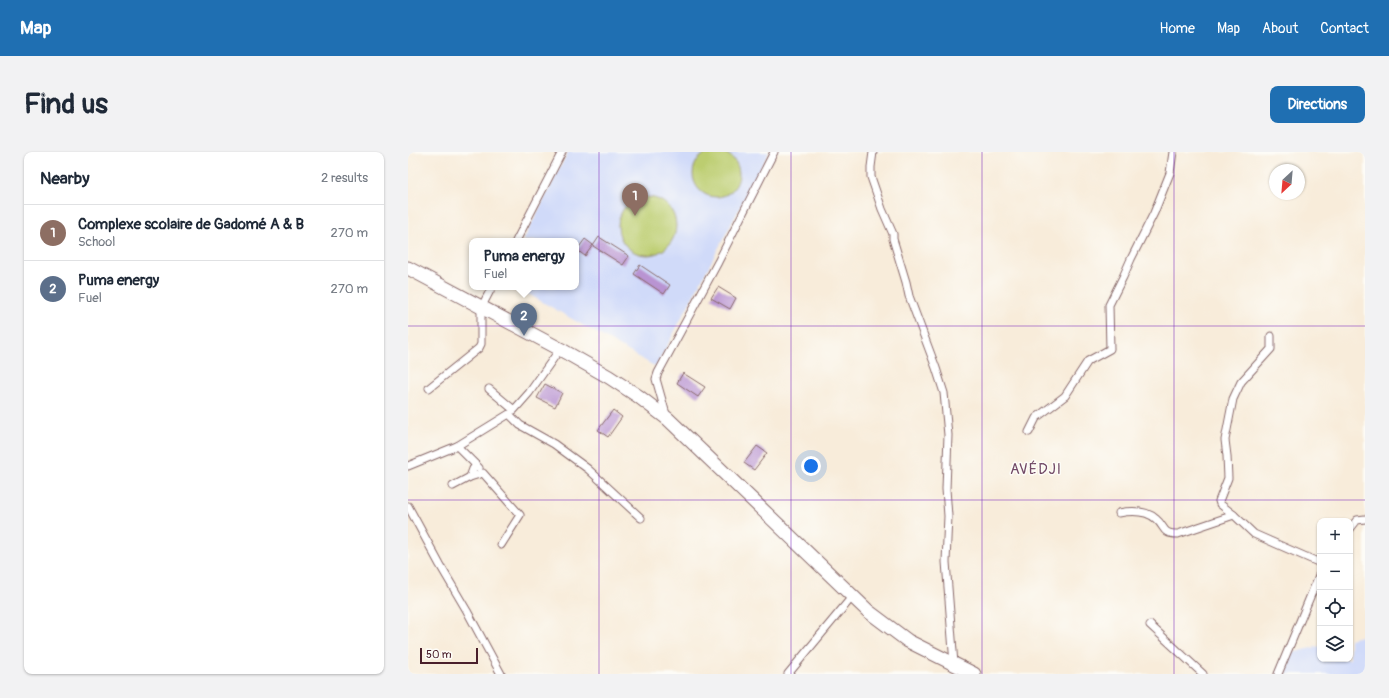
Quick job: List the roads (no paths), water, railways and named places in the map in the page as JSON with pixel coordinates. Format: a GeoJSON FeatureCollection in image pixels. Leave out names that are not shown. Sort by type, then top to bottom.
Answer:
{"type":"FeatureCollection","features":[{"type":"Feature","properties":{"kind":"highway"},"geometry":{"type":"LineString","coordinates":[[408,268],[560,349],[638,396],[668,419],[868,611],[908,641],[974,674]]}},
{"type":"Feature","properties":{"kind":"street"},"geometry":{"type":"LineString","coordinates":[[518,238],[562,152]]}},
{"type":"Feature","properties":{"kind":"street"},"geometry":{"type":"LineString","coordinates":[[668,419],[656,379],[658,373],[718,262],[774,152]]}},
{"type":"Feature","properties":{"kind":"street"},"geometry":{"type":"LineString","coordinates":[[873,152],[871,177],[882,209],[893,234],[893,241],[909,296],[944,393],[948,436],[946,489],[948,516],[946,562],[954,665]]}},
{"type":"Feature","properties":{"kind":"street"},"geometry":{"type":"LineString","coordinates":[[1029,432],[1036,418],[1065,396],[1088,362],[1110,349],[1109,305],[1124,277],[1170,173],[1173,152]]}},
{"type":"Feature","properties":{"kind":"street"},"geometry":{"type":"LineString","coordinates":[[429,388],[479,348],[481,344],[481,308],[490,290]]}},
{"type":"Feature","properties":{"kind":"street"},"geometry":{"type":"LineString","coordinates":[[1271,336],[1271,349],[1241,382],[1233,399],[1225,437],[1228,475],[1219,501],[1220,504],[1254,534],[1317,562]]}},
{"type":"Feature","properties":{"kind":"street"},"geometry":{"type":"LineString","coordinates":[[408,466],[457,446],[511,412],[529,393],[560,349]]}},
{"type":"Feature","properties":{"kind":"street"},"geometry":{"type":"LineString","coordinates":[[489,389],[511,412],[520,425],[554,444],[588,470],[641,518]]}},
{"type":"Feature","properties":{"kind":"street"},"geometry":{"type":"LineString","coordinates":[[457,446],[476,465],[520,515],[501,545]]}},
{"type":"Feature","properties":{"kind":"street"},"geometry":{"type":"LineString","coordinates":[[470,477],[476,465]]}},
{"type":"Feature","properties":{"kind":"street"},"geometry":{"type":"LineString","coordinates":[[453,486],[470,477],[483,473]]}},
{"type":"Feature","properties":{"kind":"street"},"geometry":{"type":"LineString","coordinates":[[408,506],[501,674]]}},
{"type":"Feature","properties":{"kind":"street"},"geometry":{"type":"LineString","coordinates":[[1118,513],[1130,511],[1139,512],[1154,517],[1163,530],[1170,534],[1178,534],[1234,515]]}},
{"type":"Feature","properties":{"kind":"street"},"geometry":{"type":"LineString","coordinates":[[1353,525],[1357,520],[1365,519]]}},
{"type":"Feature","properties":{"kind":"street"},"geometry":{"type":"LineString","coordinates":[[1278,674],[1317,580]]}},
{"type":"Feature","properties":{"kind":"street"},"geometry":{"type":"LineString","coordinates":[[788,674],[852,597]]}},
{"type":"Feature","properties":{"kind":"street"},"geometry":{"type":"LineString","coordinates":[[1150,626],[1203,674]]}},
{"type":"Feature","properties":{"kind":"place","name":"Complexe scolaire de Gadomé A & B"},"geometry":{"type":"Point","coordinates":[635,216]}},
{"type":"Feature","properties":{"kind":"place","name":"Puma energy"},"geometry":{"type":"Point","coordinates":[524,336]}},
{"type":"Feature","properties":{"kind":"district","name":"AVÉDJI"},"geometry":{"type":"Point","coordinates":[1036,469]}}]}
